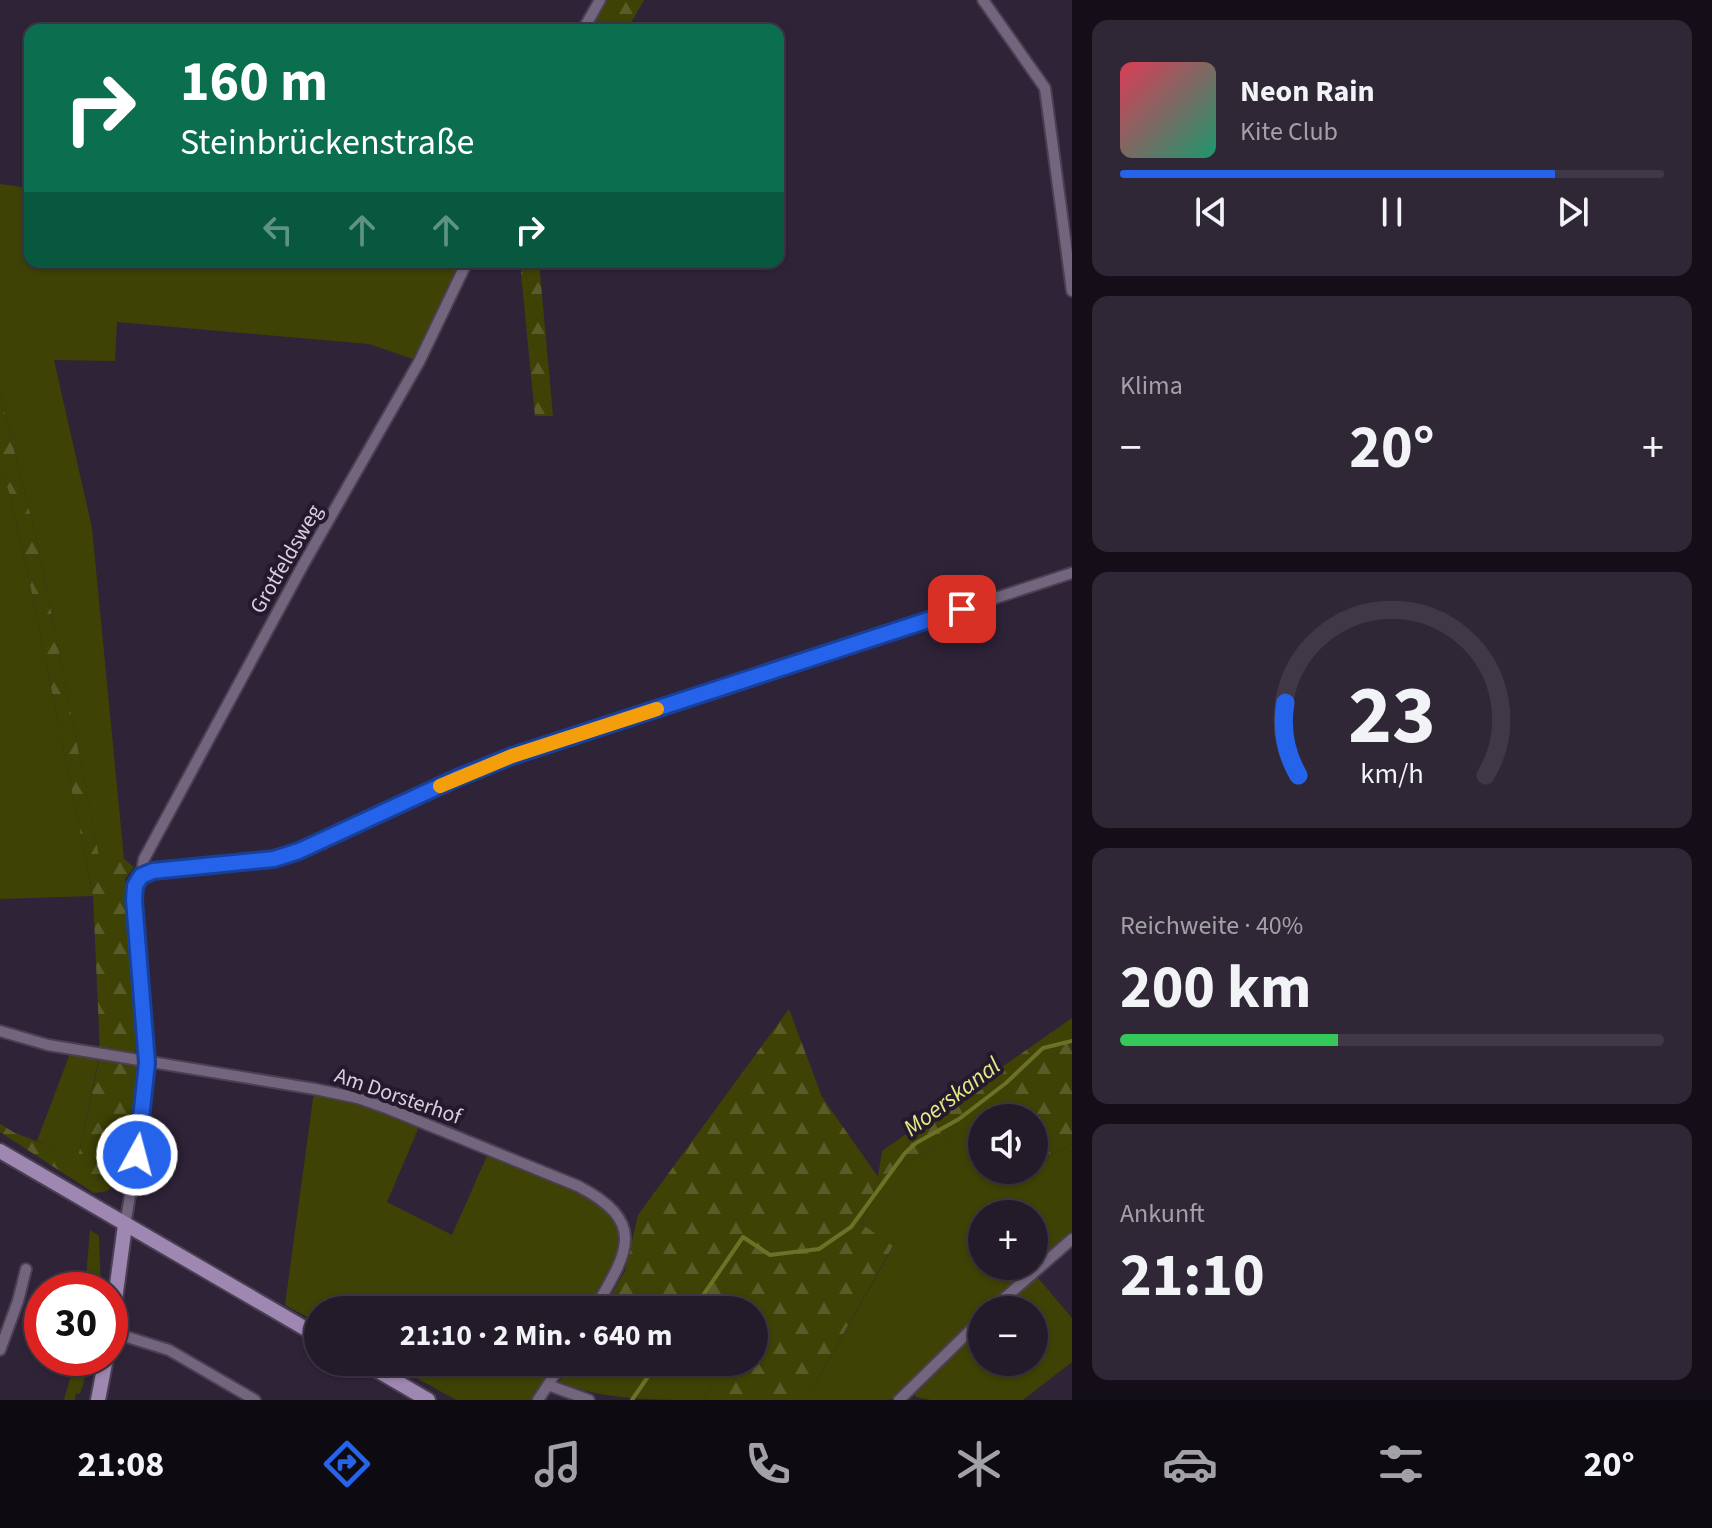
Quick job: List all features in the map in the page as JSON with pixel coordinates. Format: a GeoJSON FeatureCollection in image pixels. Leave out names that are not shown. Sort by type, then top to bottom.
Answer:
{"type":"FeatureCollection","features":[{"type":"Feature","properties":{"kind":"main road"},"geometry":{"type":"LineString","coordinates":[[0,1151],[304,1328]]}},
{"type":"Feature","properties":{"kind":"main road"},"geometry":{"type":"LineString","coordinates":[[119,1272],[125,1225]]}},
{"type":"Feature","properties":{"kind":"main road"},"geometry":{"type":"LineString","coordinates":[[98,1400],[103,1376]]}},
{"type":"Feature","properties":{"kind":"main road"},"geometry":{"type":"LineString","coordinates":[[387,1376],[428,1400]]}},
{"type":"Feature","properties":{"kind":"street"},"geometry":{"type":"LineString","coordinates":[[586,24],[600,0]]}},
{"type":"Feature","properties":{"kind":"street"},"geometry":{"type":"LineString","coordinates":[[983,0],[1045,88],[1072,291]]}},
{"type":"Feature","properties":{"kind":"street","name":"Grotfeldsweg"},"geometry":{"type":"LineString","coordinates":[[125,1225],[137,1155],[147,1063],[134,900],[144,859],[419,362],[464,268]]}},
{"type":"Feature","properties":{"kind":"street"},"geometry":{"type":"LineString","coordinates":[[141,876],[153,871],[274,859],[299,851],[512,756],[1072,573]]}},
{"type":"Feature","properties":{"kind":"street","name":"Am Dorsterhof"},"geometry":{"type":"LineString","coordinates":[[0,1031],[48,1045],[358,1098],[549,1173],[594,1194],[620,1218],[625,1235],[621,1264],[602,1296]]}},
{"type":"Feature","properties":{"kind":"street"},"geometry":{"type":"LineString","coordinates":[[1007,1296],[1072,1239]]}},
{"type":"Feature","properties":{"kind":"street"},"geometry":{"type":"LineString","coordinates":[[0,1350],[26,1269]]}},
{"type":"Feature","properties":{"kind":"street"},"geometry":{"type":"LineString","coordinates":[[899,1400],[968,1333]]}},
{"type":"Feature","properties":{"kind":"street"},"geometry":{"type":"LineString","coordinates":[[128,1340],[169,1350],[255,1400]]}},
{"type":"Feature","properties":{"kind":"street"},"geometry":{"type":"LineString","coordinates":[[538,1400],[553,1376]]}},
{"type":"Feature","properties":{"kind":"street"},"geometry":{"type":"LineString","coordinates":[[548,1385],[589,1400]]}},
{"type":"Feature","properties":{"kind":"green space"},"geometry":{"type":"Polygon","coordinates":[[[603,0],[644,0],[630,24],[590,24],[603,0]]]}},
{"type":"Feature","properties":{"kind":"green space"},"geometry":{"type":"Polygon","coordinates":[[[0,184],[24,187],[24,268],[459,268],[416,360],[369,344],[117,322],[115,361],[54,360],[92,528],[124,859],[101,867],[38,545],[0,394],[0,184]]]}},
{"type":"Feature","properties":{"kind":"green space"},"geometry":{"type":"Polygon","coordinates":[[[522,268],[540,268],[553,416],[535,416],[522,268]]]}},
{"type":"Feature","properties":{"kind":"green space"},"geometry":{"type":"Polygon","coordinates":[[[0,394],[38,545],[101,866],[124,859],[134,867],[125,879],[141,1045],[131,1055],[100,1052],[93,896],[33,598],[10,495],[0,468],[0,394]]]}},
{"type":"Feature","properties":{"kind":"green space"},"geometry":{"type":"Polygon","coordinates":[[[0,468],[10,495],[33,598],[93,896],[0,899],[0,468]]]}},
{"type":"Feature","properties":{"kind":"green space"},"geometry":{"type":"Polygon","coordinates":[[[789,1009],[822,1097],[878,1177],[882,1151],[1072,1018],[1072,1144],[1048,1157],[1048,1104],[968,1104],[968,1129],[878,1178],[862,1224],[893,1246],[806,1400],[703,1400],[716,1376],[768,1376],[768,1296],[611,1296],[625,1271],[638,1215],[789,1009]]]}},
{"type":"Feature","properties":{"kind":"green space"},"geometry":{"type":"Polygon","coordinates":[[[72,1048],[100,1053],[78,1158],[37,1141],[72,1048]]]}},
{"type":"Feature","properties":{"kind":"green space"},"geometry":{"type":"Polygon","coordinates":[[[100,1056],[141,1066],[118,1182],[107,1191],[94,1193],[0,1132],[0,1124],[15,1133],[78,1157],[100,1056]]]}},
{"type":"Feature","properties":{"kind":"green space"},"geometry":{"type":"Polygon","coordinates":[[[314,1091],[358,1098],[421,1122],[387,1202],[452,1235],[490,1149],[609,1205],[625,1235],[618,1263],[597,1296],[304,1296],[304,1315],[285,1305],[314,1091]]]}},
{"type":"Feature","properties":{"kind":"green space"},"geometry":{"type":"Polygon","coordinates":[[[968,1129],[968,1184],[1048,1184],[1048,1157],[1072,1144],[1072,1239],[1048,1259],[1048,1200],[968,1200],[968,1280],[1040,1280],[1072,1318],[1072,1362],[1023,1400],[931,1400],[916,1397],[914,1393],[944,1358],[902,1396],[889,1400],[806,1400],[893,1247],[862,1224],[878,1178],[968,1129]]]}},
{"type":"Feature","properties":{"kind":"green space"},"geometry":{"type":"Polygon","coordinates":[[[90,1230],[99,1236],[100,1272],[86,1272],[90,1230]]]}},
{"type":"Feature","properties":{"kind":"green space"},"geometry":{"type":"Polygon","coordinates":[[[71,1376],[86,1376],[75,1400],[64,1400],[71,1376]]]}},
{"type":"Feature","properties":{"kind":"green space"},"geometry":{"type":"Polygon","coordinates":[[[413,1376],[546,1376],[531,1400],[456,1400],[413,1376]]]}},
{"type":"Feature","properties":{"kind":"green space"},"geometry":{"type":"Polygon","coordinates":[[[563,1376],[716,1376],[703,1400],[629,1398],[559,1382],[563,1376]]]}},
{"type":"Feature","properties":{"kind":"waterway","name":"Moerskanal"},"geometry":{"type":"LineString","coordinates":[[703,1296],[743,1237],[770,1255],[819,1249],[851,1227],[905,1153],[916,1143],[959,1119],[1006,1083],[1043,1048],[1072,1041]]}},
{"type":"Feature","properties":{"kind":"waterway","name":"Moerskanal"},"geometry":{"type":"LineString","coordinates":[[632,1400],[648,1376]]}},
{"type":"Feature","properties":{"kind":"slow traffic"},"geometry":{"type":"LineString","coordinates":[[440,786],[512,756],[657,709]]}},
{"type":"Feature","properties":{"kind":"route"},"geometry":{"type":"LineString","coordinates":[[137,1155],[147,1063],[134,900],[135,886],[141,876],[153,871],[274,859],[299,851],[512,756],[962,609]]}}]}
